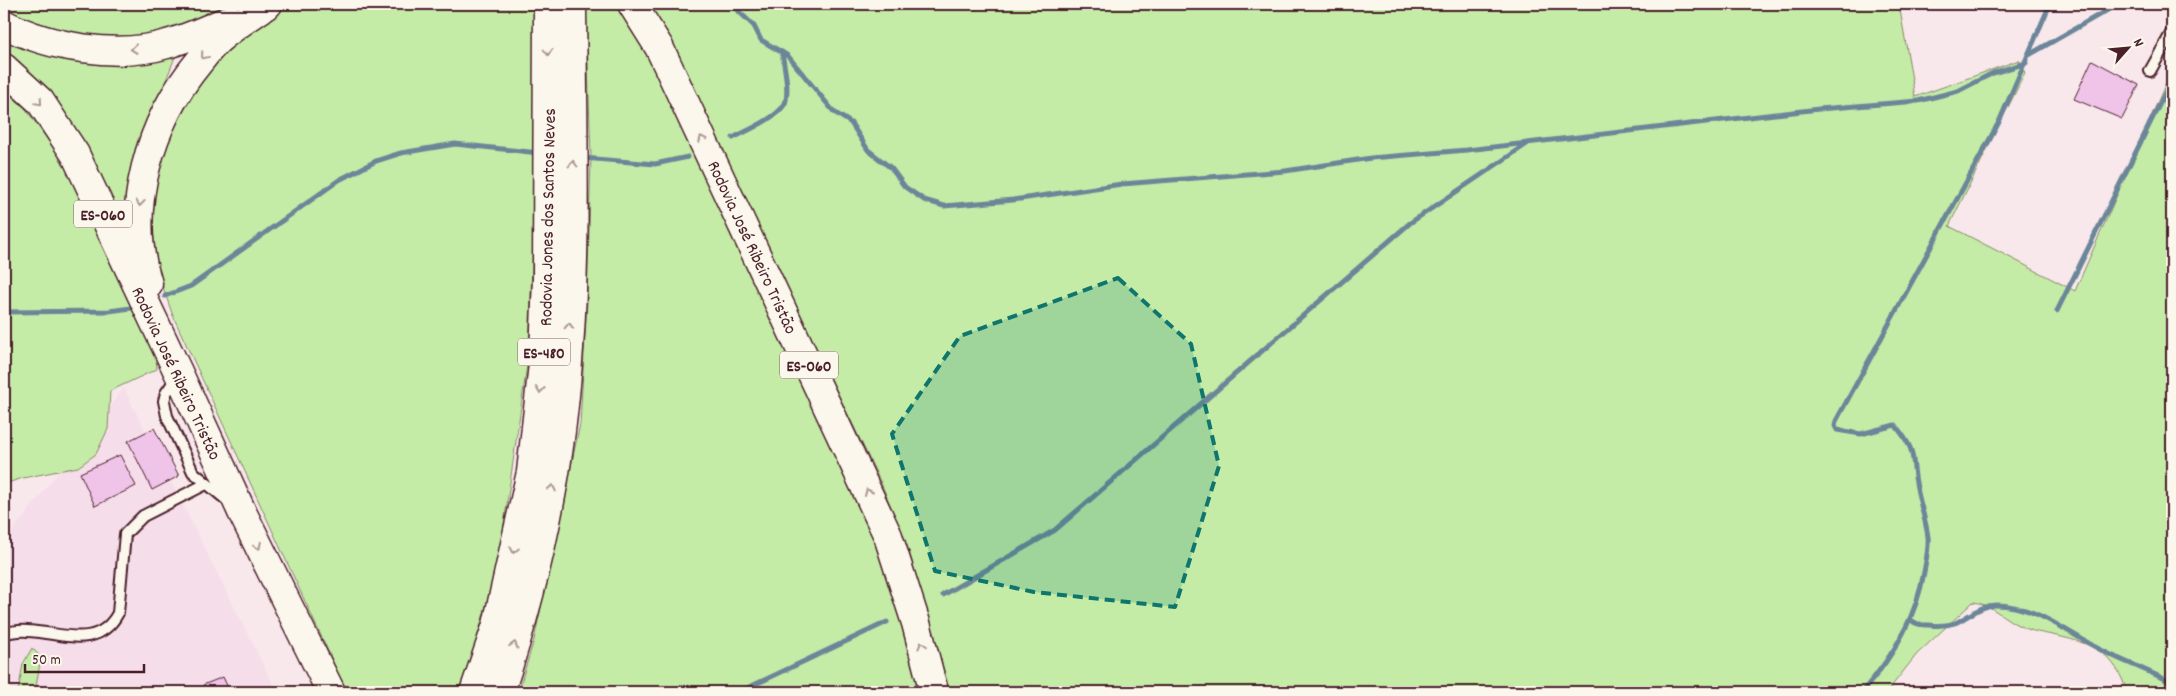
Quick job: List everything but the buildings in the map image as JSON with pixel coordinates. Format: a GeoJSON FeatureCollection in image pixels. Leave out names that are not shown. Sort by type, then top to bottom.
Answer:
{"type":"FeatureCollection","features":[{"type":"Feature","properties":{"kind":"main road"},"geometry":{"type":"LineString","coordinates":[[4,24],[59,45],[113,51],[165,45],[204,32],[262,4]]}},
{"type":"Feature","properties":{"kind":"main road"},"geometry":{"type":"LineString","coordinates":[[180,374],[141,260],[139,213],[144,175],[150,150],[164,113],[193,69],[218,40],[268,4]]}},
{"type":"Feature","properties":{"kind":"main road","name":"Rodovia Jones dos Santos Neves"},"geometry":{"type":"LineString","coordinates":[[474,692],[497,625],[529,481],[544,355],[547,259],[548,4]]}},
{"type":"Feature","properties":{"kind":"main road","name":"Rodovia Jones dos Santos Neves"},"geometry":{"type":"LineString","coordinates":[[500,692],[531,584],[554,479],[561,431],[568,358],[573,214],[572,4]]}},
{"type":"Feature","properties":{"kind":"main road","name":"Rodovia José Ribeiro Tristão"},"geometry":{"type":"LineString","coordinates":[[632,4],[659,47],[888,536],[916,623],[934,692]]}},
{"type":"Feature","properties":{"kind":"main road"},"geometry":{"type":"LineString","coordinates":[[641,4],[659,47]]}},
{"type":"Feature","properties":{"kind":"main road","name":"Rodovia José Ribeiro Tristão"},"geometry":{"type":"LineString","coordinates":[[4,68],[40,102],[75,154],[180,374],[242,512],[331,692]]}},
{"type":"Feature","properties":{"kind":"lane"},"geometry":{"type":"LineString","coordinates":[[2150,71],[2172,32]]}},
{"type":"Feature","properties":{"kind":"lane"},"geometry":{"type":"LineString","coordinates":[[180,374],[166,393],[165,407],[191,468],[206,484],[242,512]]}},
{"type":"Feature","properties":{"kind":"lane"},"geometry":{"type":"LineString","coordinates":[[4,634],[22,630],[86,637],[105,630],[118,613],[125,534],[143,516],[206,484]]}},
{"type":"Feature","properties":{"kind":"highlighted area"},"geometry":{"type":"Polygon","coordinates":[[[1118,278],[1191,344],[1219,466],[1175,607],[1034,592],[935,571],[892,434],[960,336],[1118,278]]]}},
{"type":"Feature","properties":{"kind":"shaded area"},"geometry":{"type":"Polygon","coordinates":[[[124,388],[277,692],[4,692],[4,542],[124,388]]]}},
{"type":"Feature","properties":{"kind":"green space"},"geometry":{"type":"Polygon","coordinates":[[[4,4],[246,4],[202,27],[161,38],[81,43],[4,15],[4,4]]]}},
{"type":"Feature","properties":{"kind":"green space"},"geometry":{"type":"Polygon","coordinates":[[[282,4],[541,4],[529,351],[499,559],[470,663],[459,692],[347,692],[173,316],[158,273],[151,212],[158,155],[190,89],[234,34],[282,4]]]}},
{"type":"Feature","properties":{"kind":"green space"},"geometry":{"type":"Polygon","coordinates":[[[586,4],[623,4],[861,498],[898,603],[923,692],[518,692],[534,640],[580,424],[587,302],[591,157],[586,4]]]}},
{"type":"Feature","properties":{"kind":"green space"},"geometry":{"type":"Polygon","coordinates":[[[649,4],[1899,4],[1915,97],[2019,60],[2025,73],[1949,226],[2075,291],[2172,69],[2172,692],[2127,692],[2122,679],[2110,660],[2093,647],[2070,639],[2025,628],[1985,605],[1973,602],[1917,654],[1887,692],[950,692],[908,548],[881,483],[802,319],[771,263],[649,4]]]}},
{"type":"Feature","properties":{"kind":"green space"},"geometry":{"type":"Polygon","coordinates":[[[4,31],[124,59],[175,57],[147,129],[121,214],[55,101],[4,55],[4,31]]]}},
{"type":"Feature","properties":{"kind":"green space"},"geometry":{"type":"Polygon","coordinates":[[[4,90],[25,108],[67,167],[155,347],[157,369],[110,391],[108,429],[96,454],[78,467],[23,478],[4,484],[4,90]]]}},
{"type":"Feature","properties":{"kind":"green space"},"geometry":{"type":"Polygon","coordinates":[[[32,648],[41,657],[35,692],[18,692],[23,664],[32,648]]]}},
{"type":"Feature","properties":{"kind":"waterway"},"geometry":{"type":"LineString","coordinates":[[731,4],[754,26],[761,40],[788,56],[834,112],[851,123],[868,150],[891,168],[905,187],[924,200],[944,206],[1013,200],[1122,184],[1285,171],[1371,158],[1467,150],[1819,109],[1918,101],[1958,91],[1993,73],[2026,63]]}},
{"type":"Feature","properties":{"kind":"waterway"},"geometry":{"type":"LineString","coordinates":[[1862,692],[1884,665],[1909,621],[1920,589],[1927,554],[1928,537],[1917,488],[1911,449],[1903,435],[1895,425],[1861,434],[1837,430],[1835,426],[1836,421],[1999,122],[2050,4]]}},
{"type":"Feature","properties":{"kind":"waterway"},"geometry":{"type":"LineString","coordinates":[[2029,55],[2118,4]]}},
{"type":"Feature","properties":{"kind":"waterway"},"geometry":{"type":"LineString","coordinates":[[733,138],[772,117],[784,106],[787,88],[782,52]]}},
{"type":"Feature","properties":{"kind":"waterway"},"geometry":{"type":"LineString","coordinates":[[2057,311],[2172,79]]}},
{"type":"Feature","properties":{"kind":"waterway"},"geometry":{"type":"LineString","coordinates":[[165,296],[191,286],[339,180],[376,161],[401,153],[455,144],[539,153]]}},
{"type":"Feature","properties":{"kind":"waterway"},"geometry":{"type":"LineString","coordinates":[[943,595],[1055,530],[1410,223],[1527,144]]}},
{"type":"Feature","properties":{"kind":"waterway"},"geometry":{"type":"LineString","coordinates":[[583,158],[655,164],[688,157]]}},
{"type":"Feature","properties":{"kind":"waterway"},"geometry":{"type":"LineString","coordinates":[[4,312],[109,311],[131,308]]}},
{"type":"Feature","properties":{"kind":"waterway"},"geometry":{"type":"LineString","coordinates":[[1911,620],[1921,625],[1938,626],[1955,623],[1985,607],[1996,605],[2011,606],[2038,615],[2103,651],[2172,683]]}},
{"type":"Feature","properties":{"kind":"waterway"},"geometry":{"type":"LineString","coordinates":[[739,692],[887,622]]}}]}
